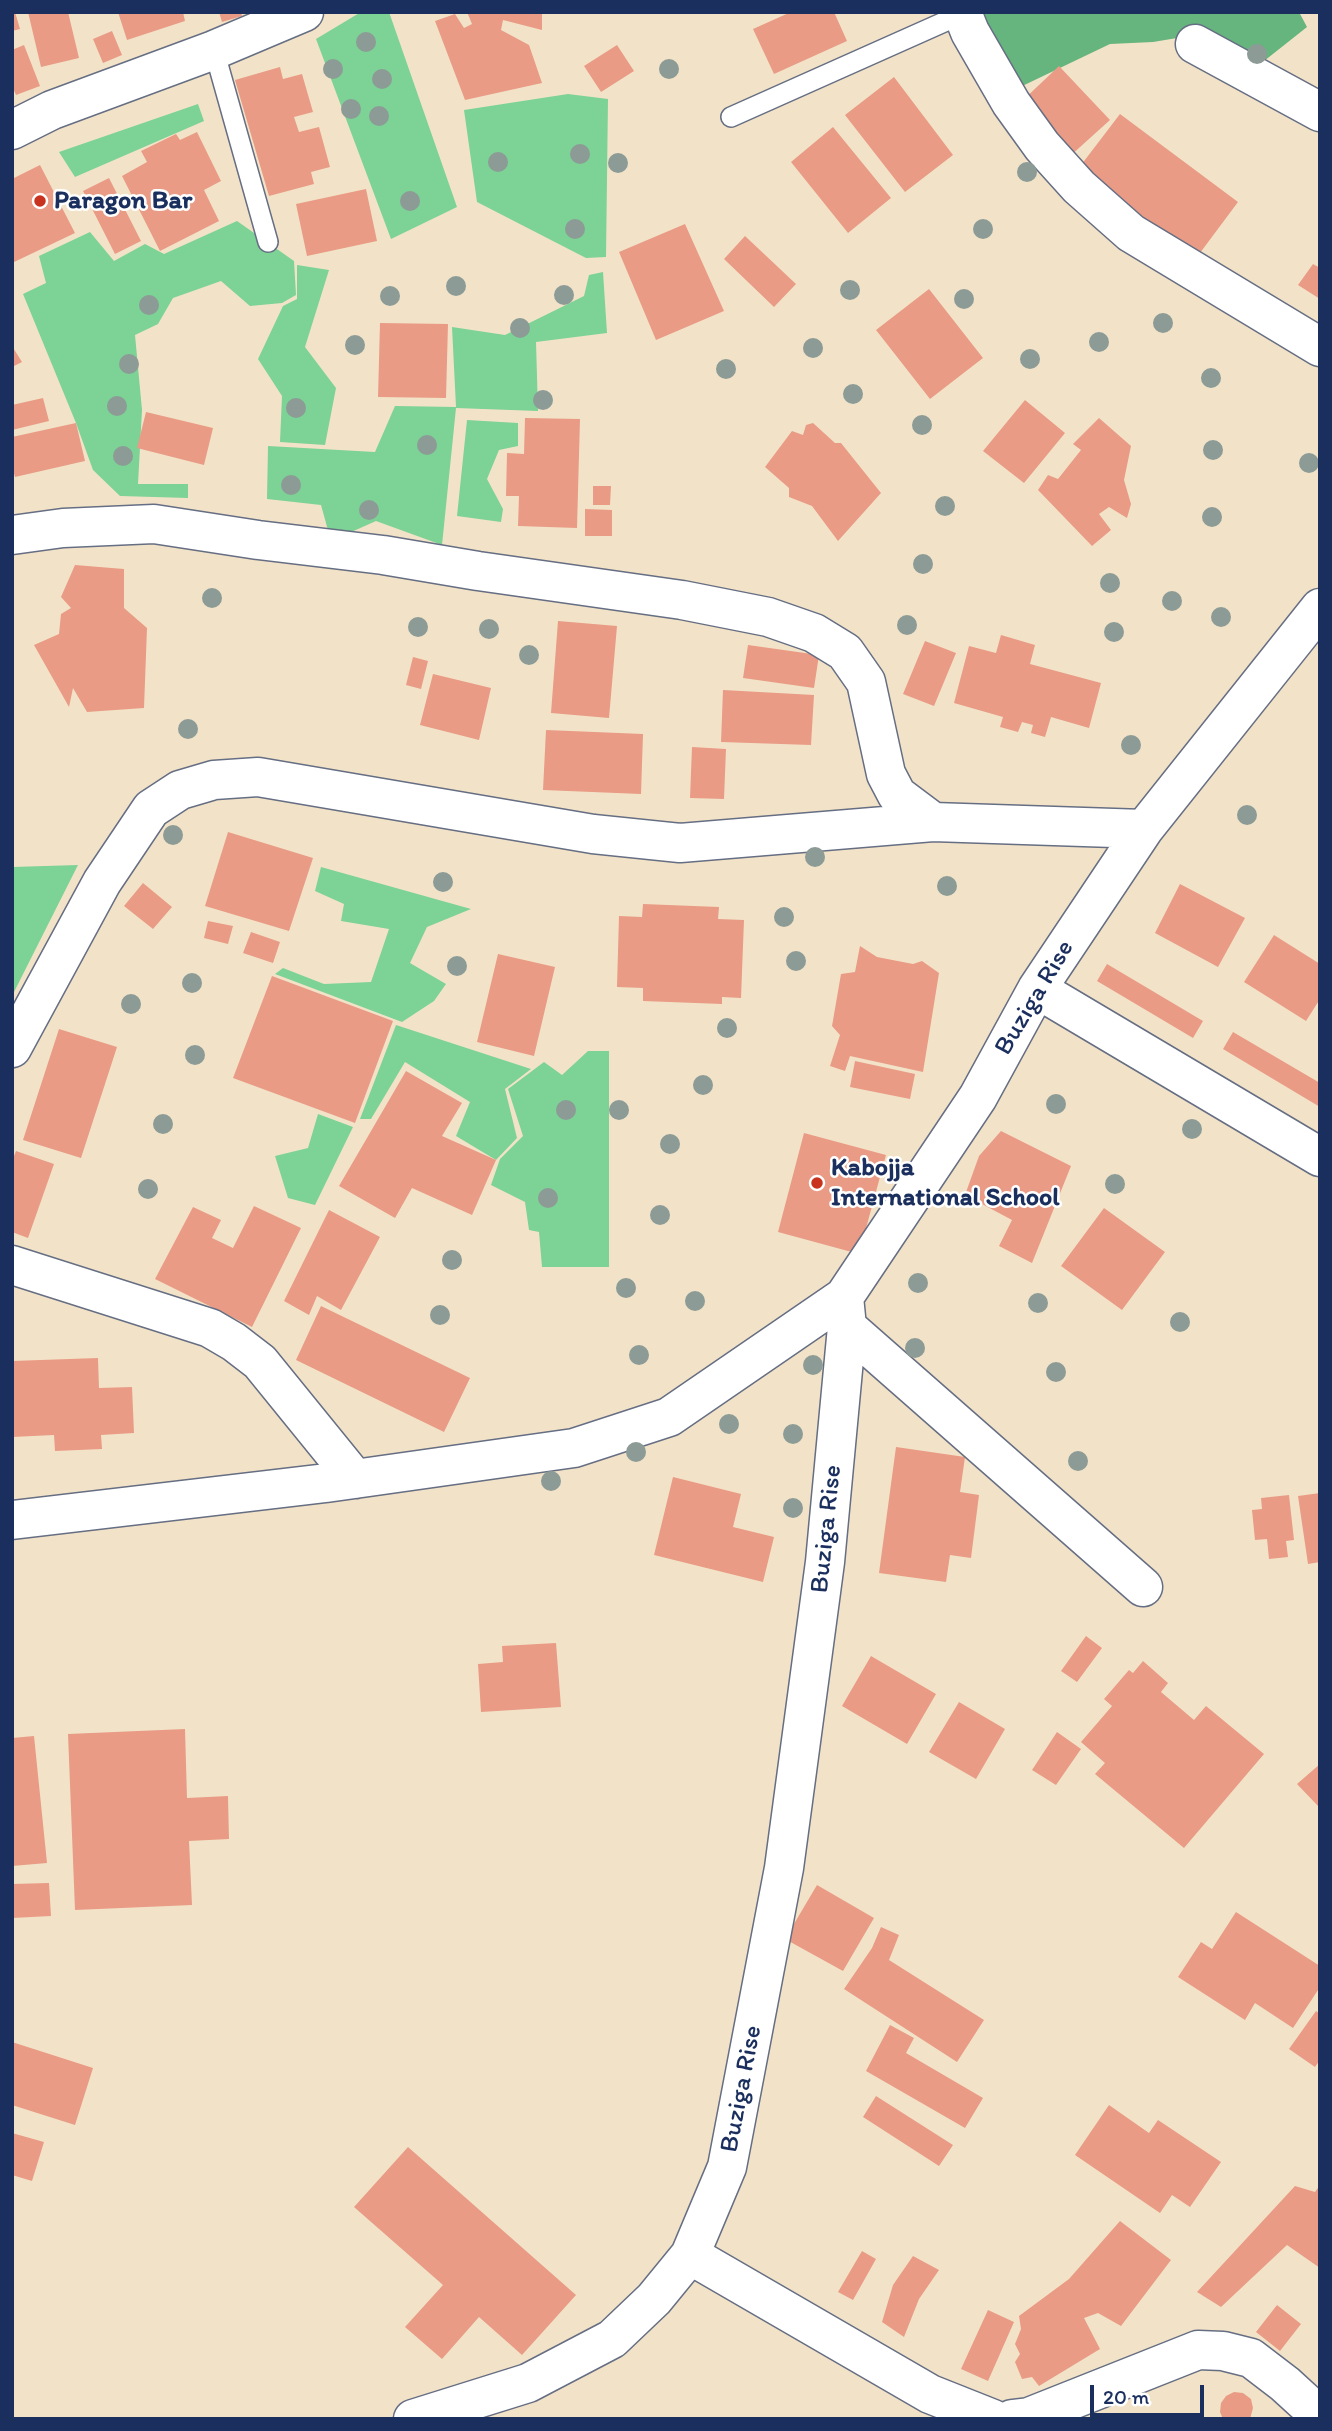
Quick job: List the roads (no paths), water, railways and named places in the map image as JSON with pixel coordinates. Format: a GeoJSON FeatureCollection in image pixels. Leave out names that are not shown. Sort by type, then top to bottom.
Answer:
{"type":"FeatureCollection","features":[{"type":"Feature","properties":{"kind":"street"},"geometry":{"type":"LineString","coordinates":[[12,130],[52,110],[214,50],[303,12]]}},
{"type":"Feature","properties":{"kind":"street"},"geometry":{"type":"LineString","coordinates":[[962,13],[1011,103],[1042,146],[1079,187],[1131,233],[1320,347]]}},
{"type":"Feature","properties":{"kind":"street"},"geometry":{"type":"LineString","coordinates":[[1195,44],[1320,112]]}},
{"type":"Feature","properties":{"kind":"street"},"geometry":{"type":"LineString","coordinates":[[12,536],[63,528],[155,524],[682,600],[768,617],[814,633],[845,652],[866,682],[886,774],[897,795],[933,822]]}},
{"type":"Feature","properties":{"kind":"street","name":"Buziga Rise"},"geometry":{"type":"LineString","coordinates":[[413,2419],[528,2383],[612,2339],[654,2299],[690,2255],[727,2167],[784,1868],[825,1562],[845,1312],[978,1097],[1037,989],[1144,829],[1320,608]]}},
{"type":"Feature","properties":{"kind":"street"},"geometry":{"type":"LineString","coordinates":[[12,1048],[102,882],[151,808],[180,790],[214,780],[258,777],[593,834],[680,843],[933,822],[1144,829]]}},
{"type":"Feature","properties":{"kind":"street"},"geometry":{"type":"LineString","coordinates":[[1037,989],[1320,1157]]}},
{"type":"Feature","properties":{"kind":"street"},"geometry":{"type":"LineString","coordinates":[[12,1265],[210,1328],[234,1342],[260,1362],[355,1479]]}},
{"type":"Feature","properties":{"kind":"street"},"geometry":{"type":"LineString","coordinates":[[12,1520],[355,1479],[574,1448],[669,1417],[845,1312],[1143,1587]]}},
{"type":"Feature","properties":{"kind":"street"},"geometry":{"type":"LineString","coordinates":[[690,2255],[930,2394],[993,2419]]}},
{"type":"Feature","properties":{"kind":"street"},"geometry":{"type":"LineString","coordinates":[[1012,2419],[1029,2417],[1051,2409],[1198,2350],[1223,2350],[1251,2358],[1286,2384],[1320,2416]]}},
{"type":"Feature","properties":{"kind":"lane"},"geometry":{"type":"LineString","coordinates":[[731,117],[962,13]]}},
{"type":"Feature","properties":{"kind":"lane"},"geometry":{"type":"LineString","coordinates":[[214,50],[268,242]]}},
{"type":"Feature","properties":{"kind":"place","name":"Paragon Bar"},"geometry":{"type":"Point","coordinates":[40,201]}},
{"type":"Feature","properties":{"kind":"place","name":"Kabojja International School"},"geometry":{"type":"Point","coordinates":[817,1183]}}]}
